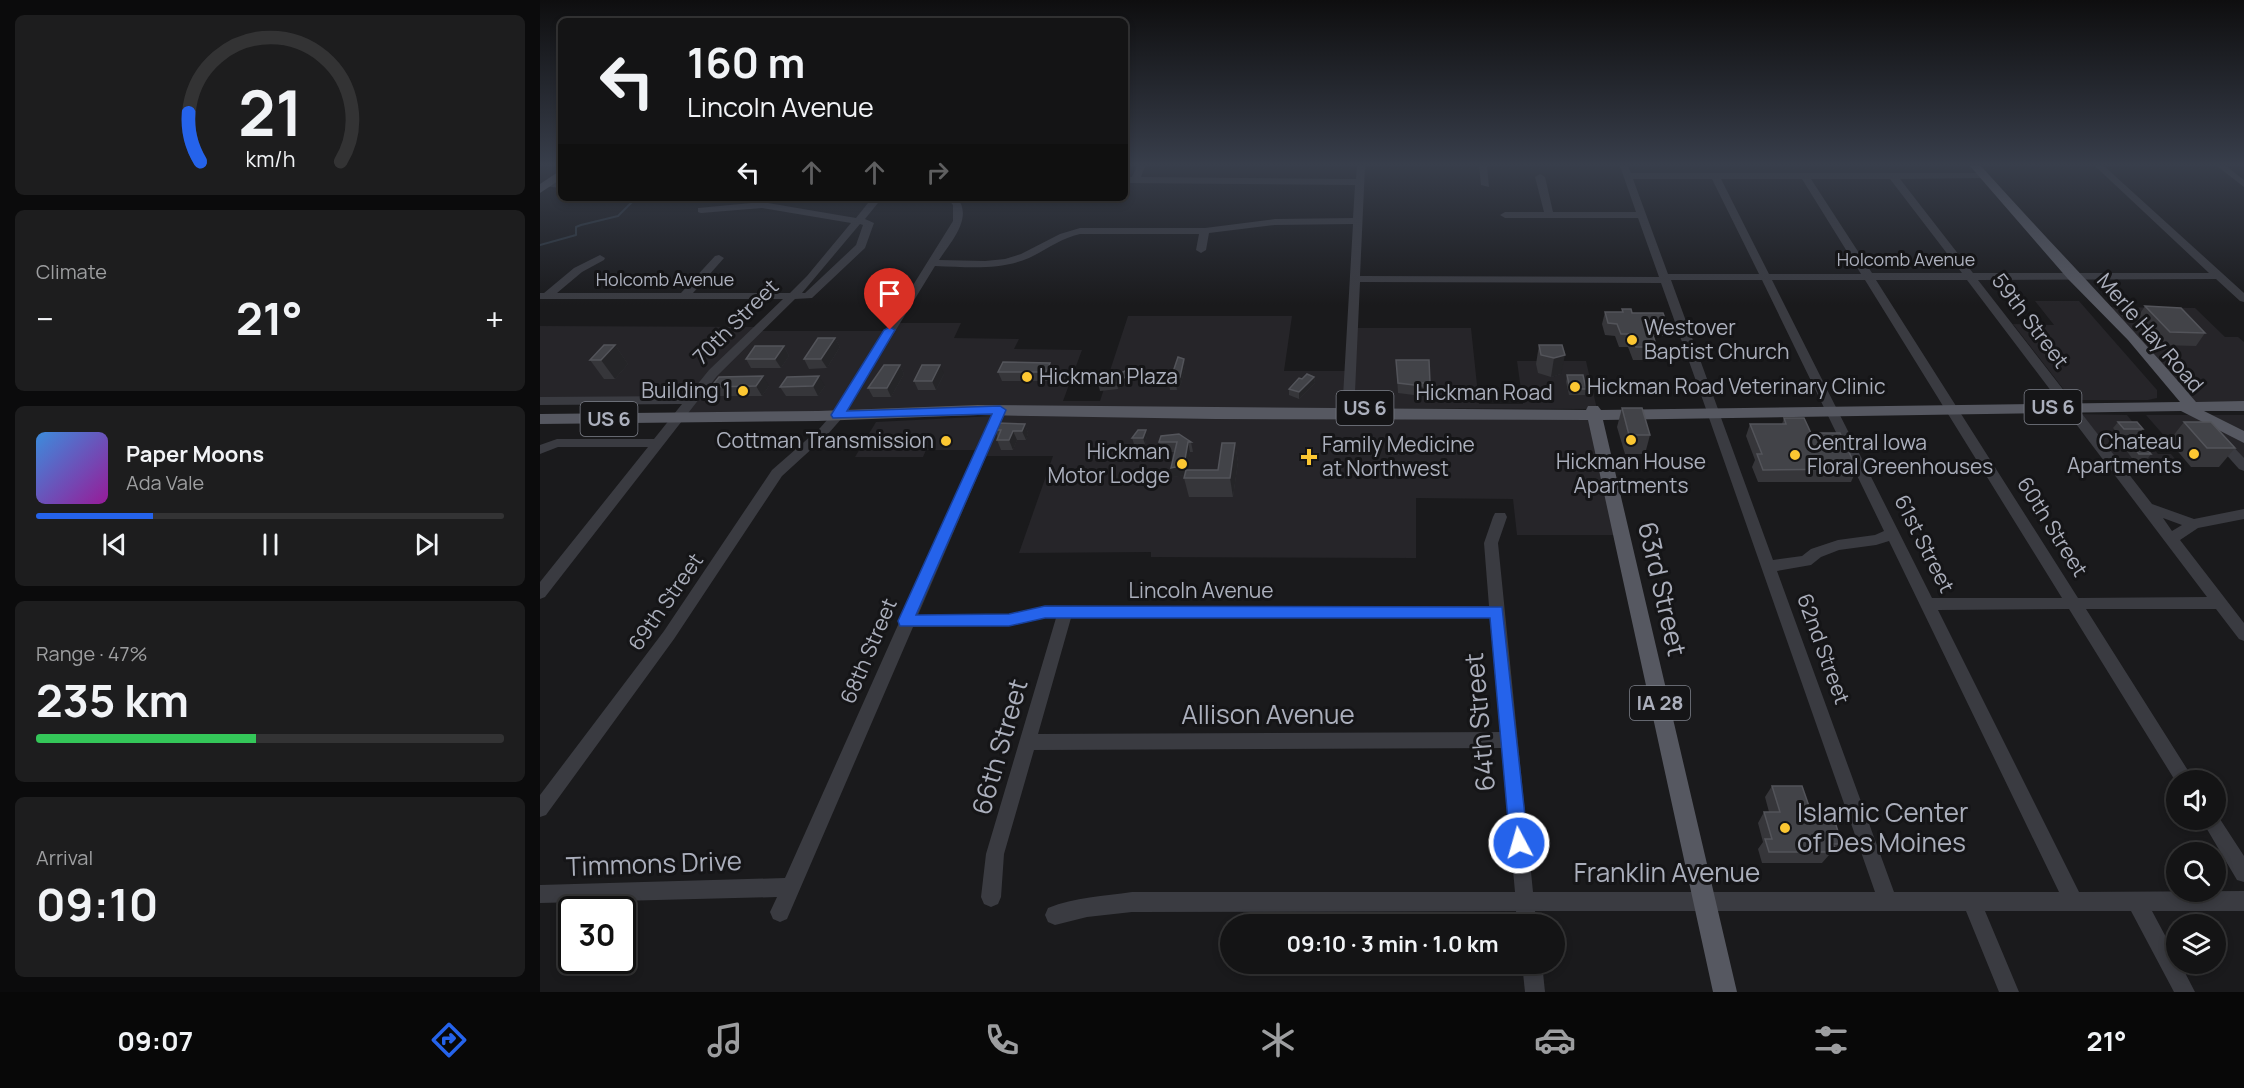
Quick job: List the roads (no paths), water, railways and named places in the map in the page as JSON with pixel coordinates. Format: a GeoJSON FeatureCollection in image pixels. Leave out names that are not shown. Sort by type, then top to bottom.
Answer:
{"type":"FeatureCollection","features":[{"type":"Feature","properties":{"kind":"main road","name":"Merle Hay Road"},"geometry":{"type":"LineString","coordinates":[[2016,212],[2191,409]]}},
{"type":"Feature","properties":{"kind":"main road","name":"Merle Hay Road"},"geometry":{"type":"LineString","coordinates":[[2073,276],[2121,337],[2162,383],[2191,409]]}},
{"type":"Feature","properties":{"kind":"main road"},"geometry":{"type":"LineString","coordinates":[[2156,406],[2169,400],[2162,383]]}},
{"type":"Feature","properties":{"kind":"main road","name":"Hickman Road"},"geometry":{"type":"LineString","coordinates":[[2072,411],[2156,406],[2244,415]]}},
{"type":"Feature","properties":{"kind":"main road","name":"Hickman Road"},"geometry":{"type":"LineString","coordinates":[[540,429],[1066,411],[2072,411],[2244,406]]}},
{"type":"Feature","properties":{"kind":"main road"},"geometry":{"type":"LineString","coordinates":[[2191,409],[2244,438]]}},
{"type":"Feature","properties":{"kind":"main road","name":"63rd Street"},"geometry":{"type":"LineString","coordinates":[[1594,412],[1725,992]]}},
{"type":"Feature","properties":{"kind":"main road","name":"Hickman Road"},"geometry":{"type":"LineString","coordinates":[[540,419],[673,423]]}},
{"type":"Feature","properties":{"kind":"street"},"geometry":{"type":"LineString","coordinates":[[791,297],[813,294],[861,246],[869,223],[811,212]]}},
{"type":"Feature","properties":{"kind":"street","name":"70th Street"},"geometry":{"type":"LineString","coordinates":[[540,593],[691,400],[727,358],[831,255],[863,212]]}},
{"type":"Feature","properties":{"kind":"street","name":"69th Street"},"geometry":{"type":"LineString","coordinates":[[540,808],[682,617],[777,472],[834,420],[958,221],[958,212]]}},
{"type":"Feature","properties":{"kind":"street"},"geometry":{"type":"LineString","coordinates":[[1348,411],[1359,212]]}},
{"type":"Feature","properties":{"kind":"street","name":"61st Street"},"geometry":{"type":"LineString","coordinates":[[1733,212],[2074,900]]}},
{"type":"Feature","properties":{"kind":"street","name":"60th Street"},"geometry":{"type":"LineString","coordinates":[[1831,212],[1867,276],[2179,770]]}},
{"type":"Feature","properties":{"kind":"street","name":"59th Street"},"geometry":{"type":"LineString","coordinates":[[1922,212],[2244,635]]}},
{"type":"Feature","properties":{"kind":"street"},"geometry":{"type":"LineString","coordinates":[[2150,212],[2244,299]]}},
{"type":"Feature","properties":{"kind":"street"},"geometry":{"type":"LineString","coordinates":[[1505,215],[1642,215]]}},
{"type":"Feature","properties":{"kind":"street","name":"62nd Street"},"geometry":{"type":"LineString","coordinates":[[1642,215],[1887,900]]}},
{"type":"Feature","properties":{"kind":"street"},"geometry":{"type":"LineString","coordinates":[[932,263],[1009,261],[1027,255],[1061,236],[1080,231],[1205,231],[1275,222],[1358,221]]}},
{"type":"Feature","properties":{"kind":"street"},"geometry":{"type":"LineString","coordinates":[[1201,250],[1205,231]]}},
{"type":"Feature","properties":{"kind":"street"},"geometry":{"type":"LineString","coordinates":[[544,296],[578,270],[600,258]]}},
{"type":"Feature","properties":{"kind":"street"},"geometry":{"type":"LineString","coordinates":[[684,296],[719,258]]}},
{"type":"Feature","properties":{"kind":"street","name":"Holcomb Avenue"},"geometry":{"type":"LineString","coordinates":[[1355,279],[2220,276]]}},
{"type":"Feature","properties":{"kind":"street","name":"Holcomb Avenue"},"geometry":{"type":"LineString","coordinates":[[544,296],[791,297]]}},
{"type":"Feature","properties":{"kind":"street"},"geometry":{"type":"LineString","coordinates":[[540,401],[691,400]]}},
{"type":"Feature","properties":{"kind":"street","name":"Merle Hay Road"},"geometry":{"type":"LineString","coordinates":[[2191,409],[2244,466]]}},
{"type":"Feature","properties":{"kind":"street","name":"68th Street"},"geometry":{"type":"LineString","coordinates":[[780,912],[999,413]]}},
{"type":"Feature","properties":{"kind":"street"},"geometry":{"type":"LineString","coordinates":[[540,450],[549,445],[562,443],[657,443]]}},
{"type":"Feature","properties":{"kind":"street"},"geometry":{"type":"LineString","coordinates":[[2146,507],[2194,524]]}},
{"type":"Feature","properties":{"kind":"street"},"geometry":{"type":"LineString","coordinates":[[2171,539],[2194,524],[2244,514]]}},
{"type":"Feature","properties":{"kind":"street","name":"64th Street"},"geometry":{"type":"LineString","coordinates":[[1500,517],[1491,543],[1526,914]]}},
{"type":"Feature","properties":{"kind":"street"},"geometry":{"type":"LineString","coordinates":[[1767,567],[1806,561],[1816,553],[1838,545],[1876,540],[1893,534]]}},
{"type":"Feature","properties":{"kind":"street"},"geometry":{"type":"LineString","coordinates":[[540,570],[558,570]]}},
{"type":"Feature","properties":{"kind":"street"},"geometry":{"type":"LineString","coordinates":[[1928,604],[2220,603]]}},
{"type":"Feature","properties":{"kind":"street","name":"Lincoln Avenue"},"geometry":{"type":"LineString","coordinates":[[906,621],[1009,620],[1025,615],[1065,612],[1497,612]]}},
{"type":"Feature","properties":{"kind":"street","name":"66th Street"},"geometry":{"type":"LineString","coordinates":[[991,897],[995,854],[1065,612]]}},
{"type":"Feature","properties":{"kind":"street","name":"Allison Avenue"},"geometry":{"type":"LineString","coordinates":[[1028,742],[1509,740]]}},
{"type":"Feature","properties":{"kind":"street"},"geometry":{"type":"LineString","coordinates":[[2217,830],[2244,873]]}},
{"type":"Feature","properties":{"kind":"street","name":"Timmons Drive"},"geometry":{"type":"LineString","coordinates":[[540,894],[791,887]]}},
{"type":"Feature","properties":{"kind":"street"},"geometry":{"type":"LineString","coordinates":[[1971,900],[2009,992]]}},
{"type":"Feature","properties":{"kind":"street"},"geometry":{"type":"LineString","coordinates":[[2136,900],[2185,992]]}},
{"type":"Feature","properties":{"kind":"street","name":"Franklin Avenue"},"geometry":{"type":"LineString","coordinates":[[1055,915],[1087,907],[1132,902],[2244,900]]}},
{"type":"Feature","properties":{"kind":"street"},"geometry":{"type":"LineString","coordinates":[[1533,974],[1534,992]]}},
{"type":"Feature","properties":{"kind":"waterway"},"geometry":{"type":"LineString","coordinates":[[540,245],[576,235],[576,227],[618,216],[622,212]]}},
{"type":"Feature","properties":{"kind":"place","name":"Westover Baptist Church"},"geometry":{"type":"Point","coordinates":[1632,340]}},
{"type":"Feature","properties":{"kind":"place","name":"Hickman Plaza"},"geometry":{"type":"Point","coordinates":[1027,377]}},
{"type":"Feature","properties":{"kind":"place","name":"Hickman Road Veterinary Clinic"},"geometry":{"type":"Point","coordinates":[1575,387]}},
{"type":"Feature","properties":{"kind":"place","name":"Building 1"},"geometry":{"type":"Point","coordinates":[743,391]}},
{"type":"Feature","properties":{"kind":"place","name":"Hickman House Apartments"},"geometry":{"type":"Point","coordinates":[1631,440]}},
{"type":"Feature","properties":{"kind":"place","name":"Cottman Transmission"},"geometry":{"type":"Point","coordinates":[946,441]}},
{"type":"Feature","properties":{"kind":"place","name":"Chateau Apartments"},"geometry":{"type":"Point","coordinates":[2194,454]}},
{"type":"Feature","properties":{"kind":"place","name":"Central Iowa Floral Greenhouses"},"geometry":{"type":"Point","coordinates":[1795,455]}},
{"type":"Feature","properties":{"kind":"place","name":"Family Medicine at Northwest"},"geometry":{"type":"Point","coordinates":[1309,457]}},
{"type":"Feature","properties":{"kind":"place","name":"Hickman Motor Lodge"},"geometry":{"type":"Point","coordinates":[1182,464]}},
{"type":"Feature","properties":{"kind":"place","name":"Islamic Center of Des Moines"},"geometry":{"type":"Point","coordinates":[1785,828]}}]}
